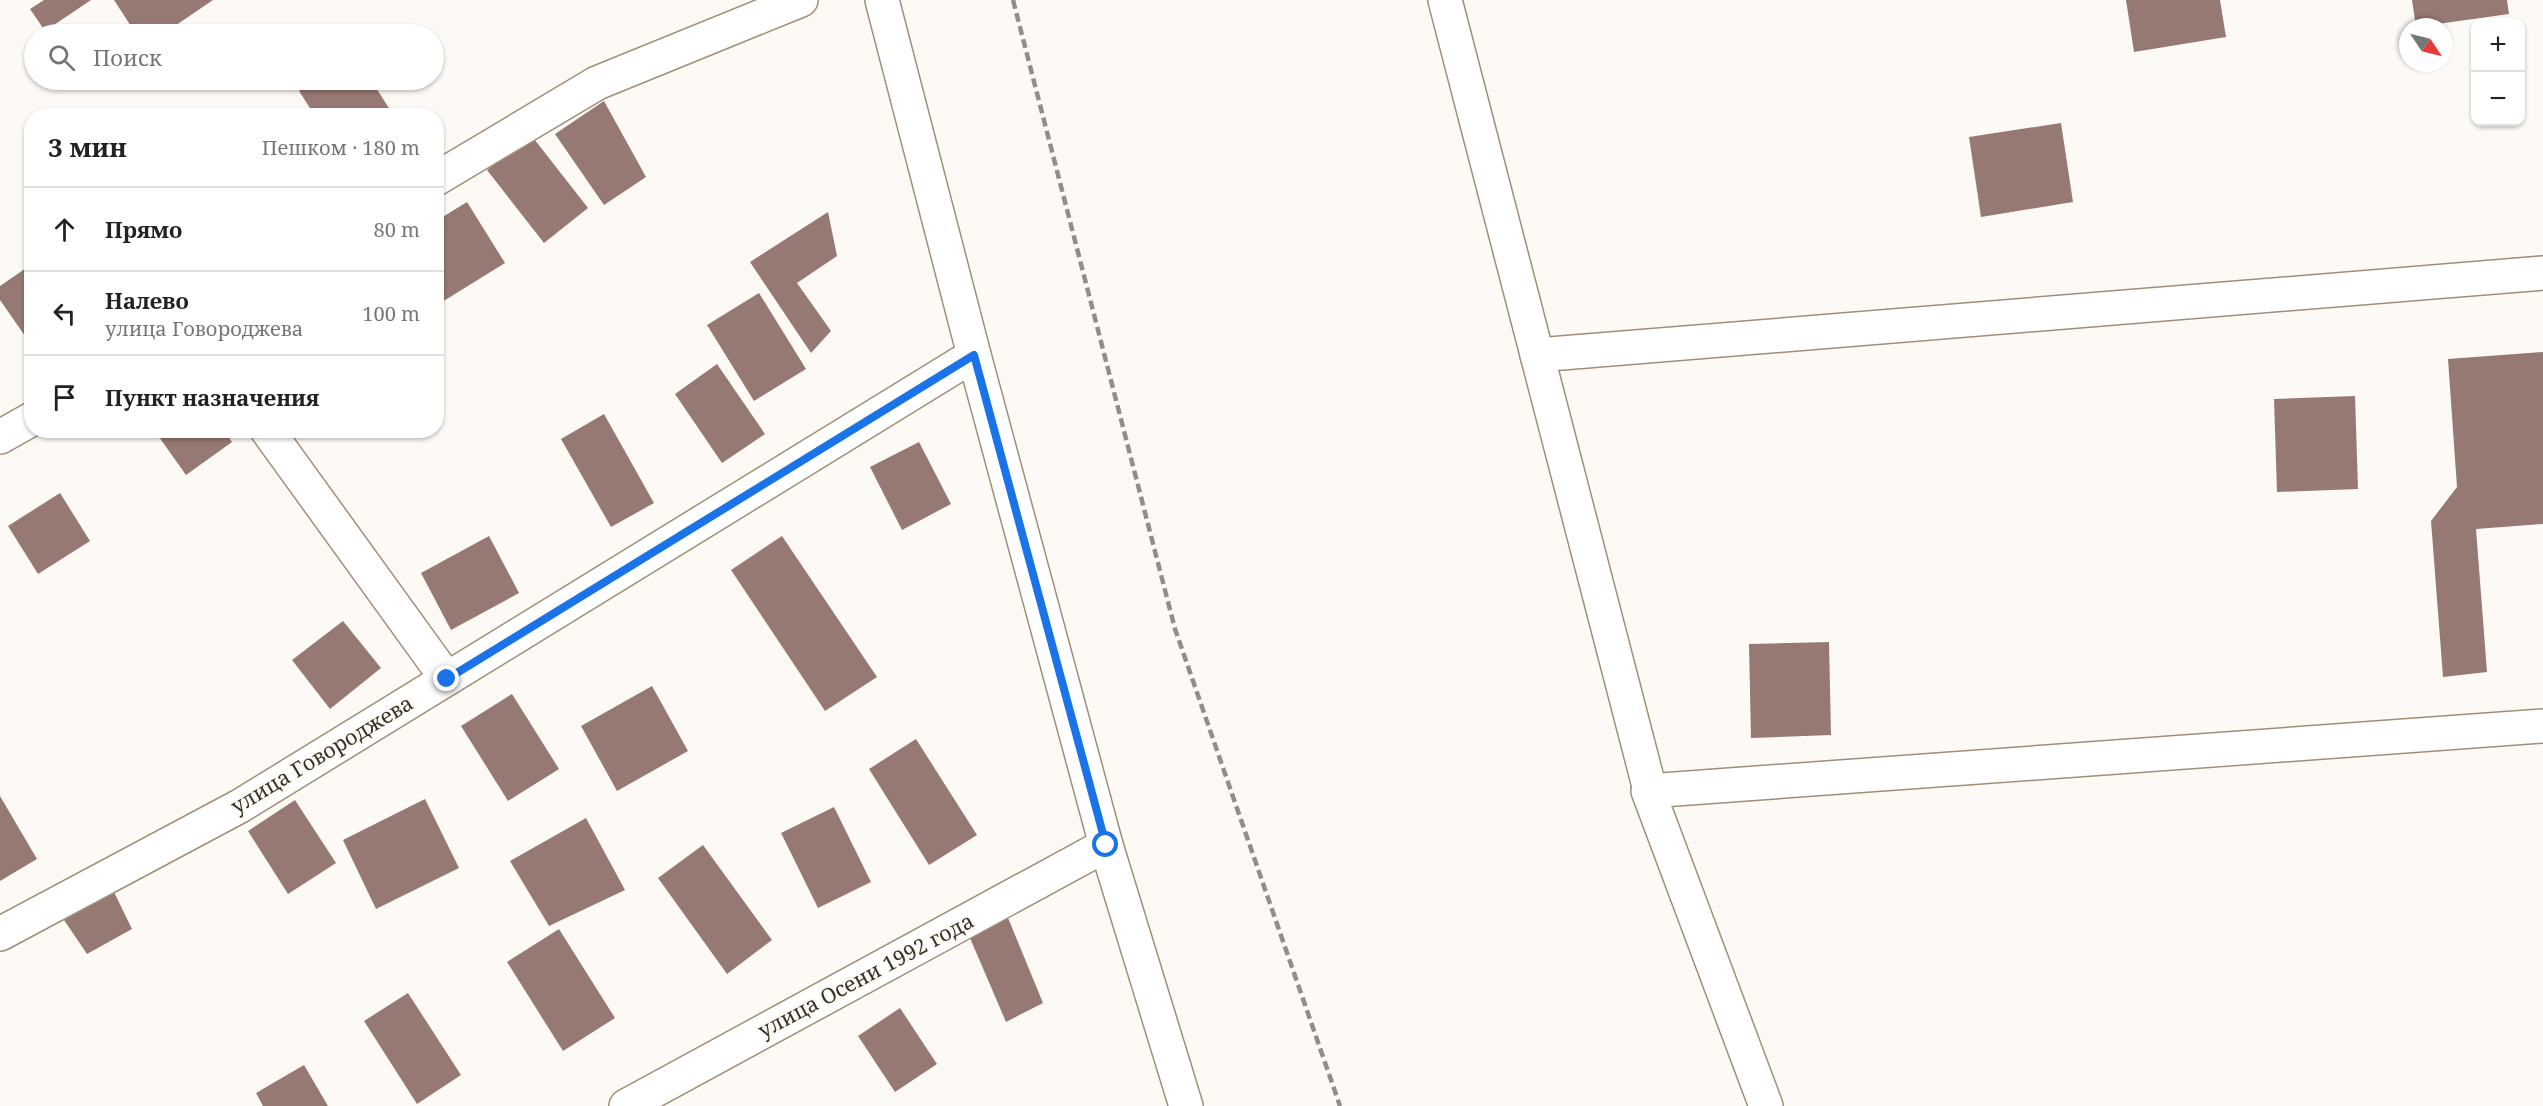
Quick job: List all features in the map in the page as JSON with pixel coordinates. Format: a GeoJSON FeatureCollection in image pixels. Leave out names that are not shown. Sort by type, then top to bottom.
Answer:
{"type":"FeatureCollection","features":[{"type":"Feature","properties":{"kind":"street"},"geometry":{"type":"LineString","coordinates":[[444,174],[597,83],[801,0]]}},
{"type":"Feature","properties":{"kind":"street"},"geometry":{"type":"LineString","coordinates":[[882,0],[974,355],[1106,845],[1186,1106]]}},
{"type":"Feature","properties":{"kind":"street"},"geometry":{"type":"LineString","coordinates":[[1445,0],[1650,790],[1648,791],[1766,1106]]}},
{"type":"Feature","properties":{"kind":"street"},"geometry":{"type":"LineString","coordinates":[[1537,355],[2543,273]]}},
{"type":"Feature","properties":{"kind":"street","name":"улица Говороджева"},"geometry":{"type":"LineString","coordinates":[[0,934],[240,806],[974,355]]}},
{"type":"Feature","properties":{"kind":"street"},"geometry":{"type":"LineString","coordinates":[[0,437],[24,424]]}},
{"type":"Feature","properties":{"kind":"street"},"geometry":{"type":"LineString","coordinates":[[273,438],[447,679]]}},
{"type":"Feature","properties":{"kind":"street"},"geometry":{"type":"LineString","coordinates":[[1650,790],[2543,726]]}},
{"type":"Feature","properties":{"kind":"street","name":"улица Осени 1992 года"},"geometry":{"type":"LineString","coordinates":[[626,1106],[1106,845]]}},
{"type":"Feature","properties":{"kind":"building"},"geometry":{"type":"Polygon","coordinates":[[[44,0],[91,0],[55,24],[40,24],[30,9],[44,0]]]}},
{"type":"Feature","properties":{"kind":"building"},"geometry":{"type":"Polygon","coordinates":[[[114,0],[213,0],[178,24],[130,24],[114,0]]]}},
{"type":"Feature","properties":{"kind":"building"},"geometry":{"type":"Polygon","coordinates":[[[2126,0],[2220,0],[2226,37],[2134,52],[2126,0]]]}},
{"type":"Feature","properties":{"kind":"building"},"geometry":{"type":"Polygon","coordinates":[[[2412,0],[2507,0],[2509,14],[2453,22],[2453,18],[2415,18],[2412,0]]]}},
{"type":"Feature","properties":{"kind":"building"},"geometry":{"type":"Polygon","coordinates":[[[377,90],[389,108],[310,108],[299,91],[377,90]]]}},
{"type":"Feature","properties":{"kind":"building"},"geometry":{"type":"Polygon","coordinates":[[[604,101],[646,177],[604,205],[555,134],[604,101]]]}},
{"type":"Feature","properties":{"kind":"building"},"geometry":{"type":"Polygon","coordinates":[[[2061,123],[2073,202],[1981,217],[1969,137],[2061,123]]]}},
{"type":"Feature","properties":{"kind":"building"},"geometry":{"type":"Polygon","coordinates":[[[531,135],[588,208],[544,243],[487,170],[531,135]]]}},
{"type":"Feature","properties":{"kind":"building"},"geometry":{"type":"Polygon","coordinates":[[[467,202],[505,263],[444,301],[444,216],[467,202]]]}},
{"type":"Feature","properties":{"kind":"building"},"geometry":{"type":"Polygon","coordinates":[[[828,212],[837,256],[797,283],[831,331],[811,353],[750,262],[828,212]]]}},
{"type":"Feature","properties":{"kind":"building"},"geometry":{"type":"Polygon","coordinates":[[[24,270],[24,334],[0,300],[0,286],[24,270]]]}},
{"type":"Feature","properties":{"kind":"building"},"geometry":{"type":"Polygon","coordinates":[[[759,293],[806,369],[754,401],[707,325],[759,293]]]}},
{"type":"Feature","properties":{"kind":"building"},"geometry":{"type":"Polygon","coordinates":[[[2543,352],[2543,524],[2476,529],[2487,672],[2443,677],[2431,521],[2457,487],[2448,359],[2543,352]]]}},
{"type":"Feature","properties":{"kind":"building"},"geometry":{"type":"Polygon","coordinates":[[[717,364],[765,434],[722,463],[675,394],[717,364]]]}},
{"type":"Feature","properties":{"kind":"building"},"geometry":{"type":"Polygon","coordinates":[[[2355,396],[2358,489],[2277,492],[2274,399],[2355,396]]]}},
{"type":"Feature","properties":{"kind":"building"},"geometry":{"type":"Polygon","coordinates":[[[604,414],[654,503],[611,527],[561,439],[604,414]]]}},
{"type":"Feature","properties":{"kind":"building"},"geometry":{"type":"Polygon","coordinates":[[[160,438],[229,438],[232,442],[186,475],[160,438]]]}},
{"type":"Feature","properties":{"kind":"building"},"geometry":{"type":"Polygon","coordinates":[[[919,442],[951,504],[902,530],[870,467],[919,442]]]}},
{"type":"Feature","properties":{"kind":"building"},"geometry":{"type":"Polygon","coordinates":[[[60,493],[90,541],[38,574],[8,526],[60,493]]]}},
{"type":"Feature","properties":{"kind":"building"},"geometry":{"type":"Polygon","coordinates":[[[489,536],[519,593],[451,630],[421,573],[489,536]]]}},
{"type":"Feature","properties":{"kind":"building"},"geometry":{"type":"Polygon","coordinates":[[[782,536],[877,677],[825,711],[731,570],[782,536]]]}},
{"type":"Feature","properties":{"kind":"building"},"geometry":{"type":"Polygon","coordinates":[[[343,621],[381,668],[330,709],[292,660],[343,621]]]}},
{"type":"Feature","properties":{"kind":"building"},"geometry":{"type":"Polygon","coordinates":[[[1829,642],[1831,735],[1751,738],[1749,644],[1829,642]]]}},
{"type":"Feature","properties":{"kind":"building"},"geometry":{"type":"Polygon","coordinates":[[[652,686],[688,751],[617,791],[581,726],[652,686]]]}},
{"type":"Feature","properties":{"kind":"building"},"geometry":{"type":"Polygon","coordinates":[[[512,694],[559,769],[508,801],[461,726],[512,694]]]}},
{"type":"Feature","properties":{"kind":"building"},"geometry":{"type":"Polygon","coordinates":[[[916,739],[977,835],[929,865],[869,769],[916,739]]]}},
{"type":"Feature","properties":{"kind":"building"},"geometry":{"type":"Polygon","coordinates":[[[0,796],[37,859],[0,881],[0,796]]]}},
{"type":"Feature","properties":{"kind":"building"},"geometry":{"type":"Polygon","coordinates":[[[425,799],[459,868],[376,909],[343,840],[425,799]]]}},
{"type":"Feature","properties":{"kind":"building"},"geometry":{"type":"Polygon","coordinates":[[[295,800],[336,863],[288,894],[248,831],[295,800]]]}},
{"type":"Feature","properties":{"kind":"building"},"geometry":{"type":"Polygon","coordinates":[[[834,807],[871,882],[818,908],[781,833],[834,807]]]}},
{"type":"Feature","properties":{"kind":"building"},"geometry":{"type":"Polygon","coordinates":[[[586,818],[625,890],[549,926],[510,861],[586,818]]]}},
{"type":"Feature","properties":{"kind":"building"},"geometry":{"type":"Polygon","coordinates":[[[703,845],[772,940],[727,974],[658,878],[703,845]]]}},
{"type":"Feature","properties":{"kind":"building"},"geometry":{"type":"Polygon","coordinates":[[[114,892],[132,929],[87,954],[64,920],[114,892]]]}},
{"type":"Feature","properties":{"kind":"building"},"geometry":{"type":"Polygon","coordinates":[[[1006,913],[1043,1003],[1006,1022],[967,931],[1006,913]]]}},
{"type":"Feature","properties":{"kind":"building"},"geometry":{"type":"Polygon","coordinates":[[[559,929],[615,1018],[563,1051],[507,962],[559,929]]]}},
{"type":"Feature","properties":{"kind":"building"},"geometry":{"type":"Polygon","coordinates":[[[408,993],[461,1075],[417,1104],[364,1021],[408,993]]]}},
{"type":"Feature","properties":{"kind":"building"},"geometry":{"type":"Polygon","coordinates":[[[900,1008],[937,1064],[895,1092],[858,1036],[900,1008]]]}},
{"type":"Feature","properties":{"kind":"building"},"geometry":{"type":"Polygon","coordinates":[[[304,1065],[328,1106],[263,1106],[256,1093],[304,1065]]]}},
{"type":"Feature","properties":{"kind":"railway"},"geometry":{"type":"LineString","coordinates":[[1013,0],[1175,629],[1340,1106]]}},
{"type":"Feature","properties":{"kind":"route"},"geometry":{"type":"LineString","coordinates":[[447,679],[974,355],[1106,845]]}}]}
